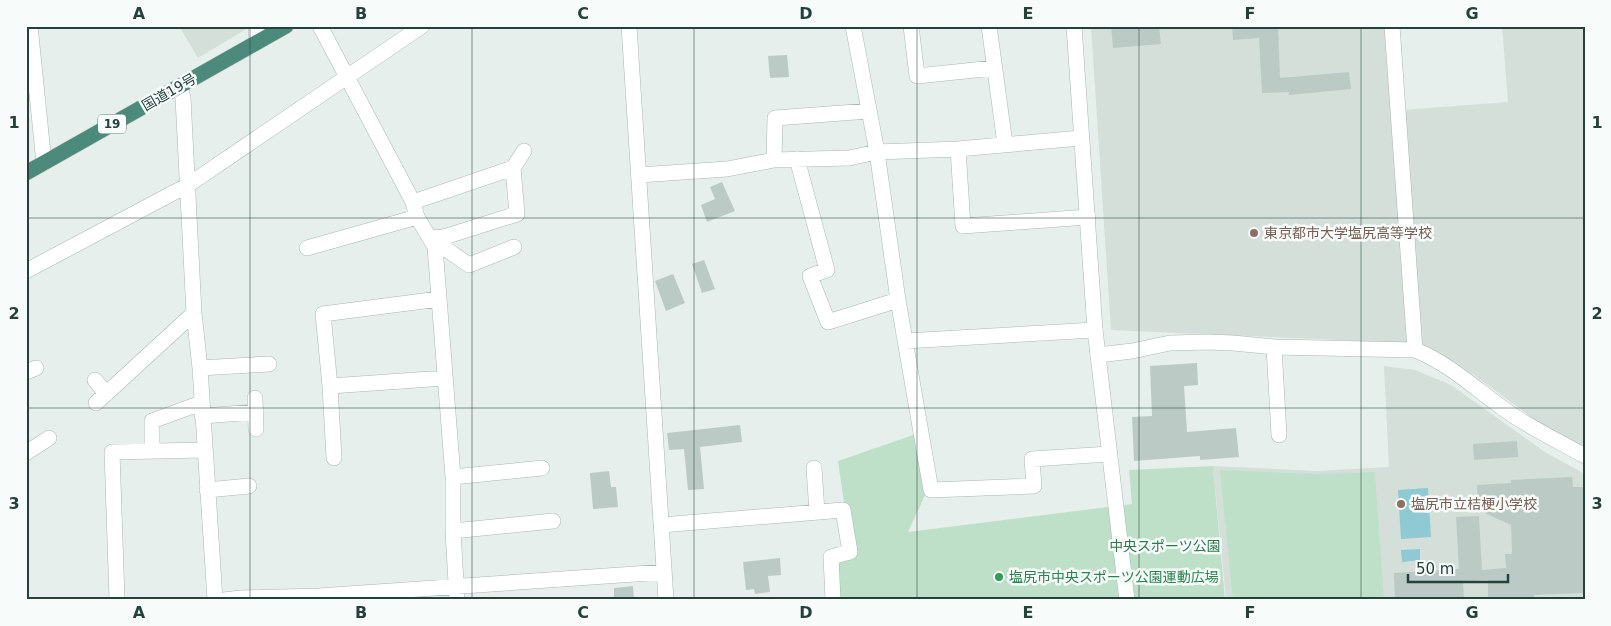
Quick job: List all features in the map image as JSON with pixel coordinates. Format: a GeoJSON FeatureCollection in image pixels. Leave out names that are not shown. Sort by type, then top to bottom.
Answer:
{"type":"FeatureCollection","features":[{"type":"Feature","properties":{"kind":"highway","name":"国道19号"},"geometry":{"type":"LineString","coordinates":[[26,173],[286,26]]}},
{"type":"Feature","properties":{"kind":"street"},"geometry":{"type":"LineString","coordinates":[[30,26],[44,163]]}},
{"type":"Feature","properties":{"kind":"street"},"geometry":{"type":"LineString","coordinates":[[256,26],[257,42]]}},
{"type":"Feature","properties":{"kind":"street"},"geometry":{"type":"LineString","coordinates":[[320,26],[413,202],[417,218],[435,247],[453,477],[453,531],[457,593]]}},
{"type":"Feature","properties":{"kind":"street"},"geometry":{"type":"LineString","coordinates":[[26,271],[188,186],[422,26]]}},
{"type":"Feature","properties":{"kind":"street"},"geometry":{"type":"LineString","coordinates":[[629,26],[666,600]]}},
{"type":"Feature","properties":{"kind":"street"},"geometry":{"type":"LineString","coordinates":[[854,26],[877,152],[904,341],[931,490],[1034,486],[1032,459],[1109,454]]}},
{"type":"Feature","properties":{"kind":"street"},"geometry":{"type":"LineString","coordinates":[[911,26],[917,76],[994,68]]}},
{"type":"Feature","properties":{"kind":"street"},"geometry":{"type":"LineString","coordinates":[[989,26],[1005,144]]}},
{"type":"Feature","properties":{"kind":"street"},"geometry":{"type":"LineString","coordinates":[[1074,26],[1095,330],[1127,600]]}},
{"type":"Feature","properties":{"kind":"street"},"geometry":{"type":"LineString","coordinates":[[1392,26],[1415,350]]}},
{"type":"Feature","properties":{"kind":"street"},"geometry":{"type":"LineString","coordinates":[[180,86],[183,98],[194,313],[200,368],[215,600]]}},
{"type":"Feature","properties":{"kind":"street"},"geometry":{"type":"LineString","coordinates":[[774,160],[775,118],[869,111]]}},
{"type":"Feature","properties":{"kind":"street"},"geometry":{"type":"LineString","coordinates":[[639,175],[728,169],[774,160],[849,158],[877,152],[958,148],[1081,138]]}},
{"type":"Feature","properties":{"kind":"street"},"geometry":{"type":"LineString","coordinates":[[958,148],[962,226],[1088,217]]}},
{"type":"Feature","properties":{"kind":"street"},"geometry":{"type":"LineString","coordinates":[[413,202],[512,168],[524,151]]}},
{"type":"Feature","properties":{"kind":"street"},"geometry":{"type":"LineString","coordinates":[[796,159],[826,270],[810,276],[828,322],[898,300]]}},
{"type":"Feature","properties":{"kind":"street"},"geometry":{"type":"LineString","coordinates":[[430,238],[444,237],[518,214],[512,168]]}},
{"type":"Feature","properties":{"kind":"street"},"geometry":{"type":"LineString","coordinates":[[307,248],[417,218]]}},
{"type":"Feature","properties":{"kind":"street"},"geometry":{"type":"LineString","coordinates":[[430,238],[469,264],[514,247]]}},
{"type":"Feature","properties":{"kind":"street"},"geometry":{"type":"LineString","coordinates":[[334,458],[330,386],[322,314],[439,299]]}},
{"type":"Feature","properties":{"kind":"street"},"geometry":{"type":"LineString","coordinates":[[95,380],[101,398],[194,313]]}},
{"type":"Feature","properties":{"kind":"street"},"geometry":{"type":"LineString","coordinates":[[904,341],[1095,330]]}},
{"type":"Feature","properties":{"kind":"street"},"geometry":{"type":"LineString","coordinates":[[1098,354],[1132,351],[1170,343],[1232,343],[1274,347],[1415,350],[1432,357],[1540,433],[1585,456]]}},
{"type":"Feature","properties":{"kind":"street"},"geometry":{"type":"LineString","coordinates":[[1274,347],[1279,436]]}},
{"type":"Feature","properties":{"kind":"street"},"geometry":{"type":"LineString","coordinates":[[200,368],[269,364]]}},
{"type":"Feature","properties":{"kind":"street"},"geometry":{"type":"LineString","coordinates":[[330,386],[445,378]]}},
{"type":"Feature","properties":{"kind":"street"},"geometry":{"type":"LineString","coordinates":[[152,451],[152,421],[202,409],[255,405],[256,430]]}},
{"type":"Feature","properties":{"kind":"street"},"geometry":{"type":"LineString","coordinates":[[26,453],[48,438]]}},
{"type":"Feature","properties":{"kind":"street"},"geometry":{"type":"LineString","coordinates":[[117,600],[112,452],[204,450]]}},
{"type":"Feature","properties":{"kind":"street"},"geometry":{"type":"LineString","coordinates":[[453,477],[542,468]]}},
{"type":"Feature","properties":{"kind":"street"},"geometry":{"type":"LineString","coordinates":[[814,468],[817,512]]}},
{"type":"Feature","properties":{"kind":"street"},"geometry":{"type":"LineString","coordinates":[[207,490],[249,486]]}},
{"type":"Feature","properties":{"kind":"street"},"geometry":{"type":"LineString","coordinates":[[661,525],[843,510],[850,552],[831,557],[833,600]]}},
{"type":"Feature","properties":{"kind":"street"},"geometry":{"type":"LineString","coordinates":[[453,531],[553,522]]}},
{"type":"Feature","properties":{"kind":"street"},"geometry":{"type":"LineString","coordinates":[[224,600],[457,593],[664,572]]}},
{"type":"Feature","properties":{"kind":"shaded area"},"geometry":{"type":"Polygon","coordinates":[[[179,26],[248,26],[248,28],[198,58],[179,26]]]}},
{"type":"Feature","properties":{"kind":"shaded area","name":"東京都市大学塩尻高等学校"},"geometry":{"type":"Polygon","coordinates":[[[1091,26],[1388,26],[1408,343],[1111,330],[1091,26]]]}},
{"type":"Feature","properties":{"kind":"shaded area"},"geometry":{"type":"Polygon","coordinates":[[[1502,26],[1585,26],[1585,450],[1548,429],[1474,375],[1418,343],[1403,110],[1508,102],[1502,26]]]}},
{"type":"Feature","properties":{"kind":"shaded area","name":"塩尻市立桔梗小学校"},"geometry":{"type":"Polygon","coordinates":[[[1384,366],[1415,370],[1451,385],[1545,452],[1585,474],[1585,600],[1226,600],[1213,466],[1317,471],[1389,467],[1384,366]]]}},
{"type":"Feature","properties":{"kind":"green space","name":"中央スポーツ公園"},"geometry":{"type":"Polygon","coordinates":[[[916,434],[926,493],[908,532],[1132,504],[1129,470],[1213,466],[1225,600],[837,600],[834,564],[852,558],[838,461],[916,434]]]}},
{"type":"Feature","properties":{"kind":"green space"},"geometry":{"type":"Polygon","coordinates":[[[1220,470],[1316,474],[1375,472],[1384,600],[1233,600],[1220,470]]]}},
{"type":"Feature","properties":{"kind":"water"},"geometry":{"type":"Polygon","coordinates":[[[1428,488],[1431,537],[1401,539],[1398,490],[1428,488]]]}},
{"type":"Feature","properties":{"kind":"water"},"geometry":{"type":"Polygon","coordinates":[[[1420,549],[1420,560],[1402,562],[1401,550],[1420,549]]]}},
{"type":"Feature","properties":{"kind":"building"},"geometry":{"type":"Polygon","coordinates":[[[1111,26],[1159,26],[1161,44],[1113,48],[1111,26]]]}},
{"type":"Feature","properties":{"kind":"building"},"geometry":{"type":"Polygon","coordinates":[[[1232,26],[1278,26],[1280,78],[1349,72],[1351,89],[1289,95],[1289,92],[1262,93],[1259,38],[1233,40],[1232,26]]]}},
{"type":"Feature","properties":{"kind":"building"},"geometry":{"type":"Polygon","coordinates":[[[787,55],[789,77],[770,78],[768,56],[787,55]]]}},
{"type":"Feature","properties":{"kind":"building"},"geometry":{"type":"Polygon","coordinates":[[[722,182],[735,211],[707,222],[701,205],[715,199],[710,187],[722,182]]]}},
{"type":"Feature","properties":{"kind":"building"},"geometry":{"type":"Polygon","coordinates":[[[704,260],[715,289],[702,293],[692,264],[704,260]]]}},
{"type":"Feature","properties":{"kind":"building"},"geometry":{"type":"Polygon","coordinates":[[[673,274],[685,303],[666,311],[655,281],[673,274]]]}},
{"type":"Feature","properties":{"kind":"building"},"geometry":{"type":"Polygon","coordinates":[[[1197,363],[1198,385],[1184,386],[1187,432],[1236,428],[1239,457],[1200,460],[1200,456],[1134,461],[1132,417],[1152,416],[1150,366],[1197,363]]]}},
{"type":"Feature","properties":{"kind":"building"},"geometry":{"type":"Polygon","coordinates":[[[740,425],[742,442],[700,447],[704,489],[688,490],[684,449],[669,450],[667,433],[740,425]]]}},
{"type":"Feature","properties":{"kind":"building"},"geometry":{"type":"Polygon","coordinates":[[[1517,441],[1518,457],[1474,460],[1473,444],[1517,441]]]}},
{"type":"Feature","properties":{"kind":"building"},"geometry":{"type":"Polygon","coordinates":[[[609,471],[611,487],[616,487],[618,507],[593,509],[590,473],[609,471]]]}},
{"type":"Feature","properties":{"kind":"building","name":"塩尻市立桔梗小学校"},"geometry":{"type":"Polygon","coordinates":[[[1572,477],[1573,487],[1585,487],[1585,593],[1534,595],[1534,600],[1510,600],[1510,597],[1488,598],[1488,580],[1463,581],[1464,600],[1395,600],[1394,573],[1459,569],[1456,517],[1479,516],[1482,570],[1506,568],[1505,554],[1512,554],[1511,525],[1478,510],[1477,485],[1511,483],[1511,480],[1572,477]]]}},
{"type":"Feature","properties":{"kind":"building"},"geometry":{"type":"Polygon","coordinates":[[[780,558],[781,575],[768,576],[770,592],[755,594],[754,589],[746,590],[743,562],[780,558]]]}},
{"type":"Feature","properties":{"kind":"building"},"geometry":{"type":"Polygon","coordinates":[[[633,586],[634,600],[614,600],[614,588],[633,586]]]}},
{"type":"Feature","properties":{"kind":"place","name":"東京都市大学塩尻高等学校"},"geometry":{"type":"Point","coordinates":[1254,233]}},
{"type":"Feature","properties":{"kind":"place","name":"塩尻市立桔梗小学校"},"geometry":{"type":"Point","coordinates":[1401,504]}},
{"type":"Feature","properties":{"kind":"place","name":"塩尻市中央スポーツ公園運動広場"},"geometry":{"type":"Point","coordinates":[999,577]}}]}
